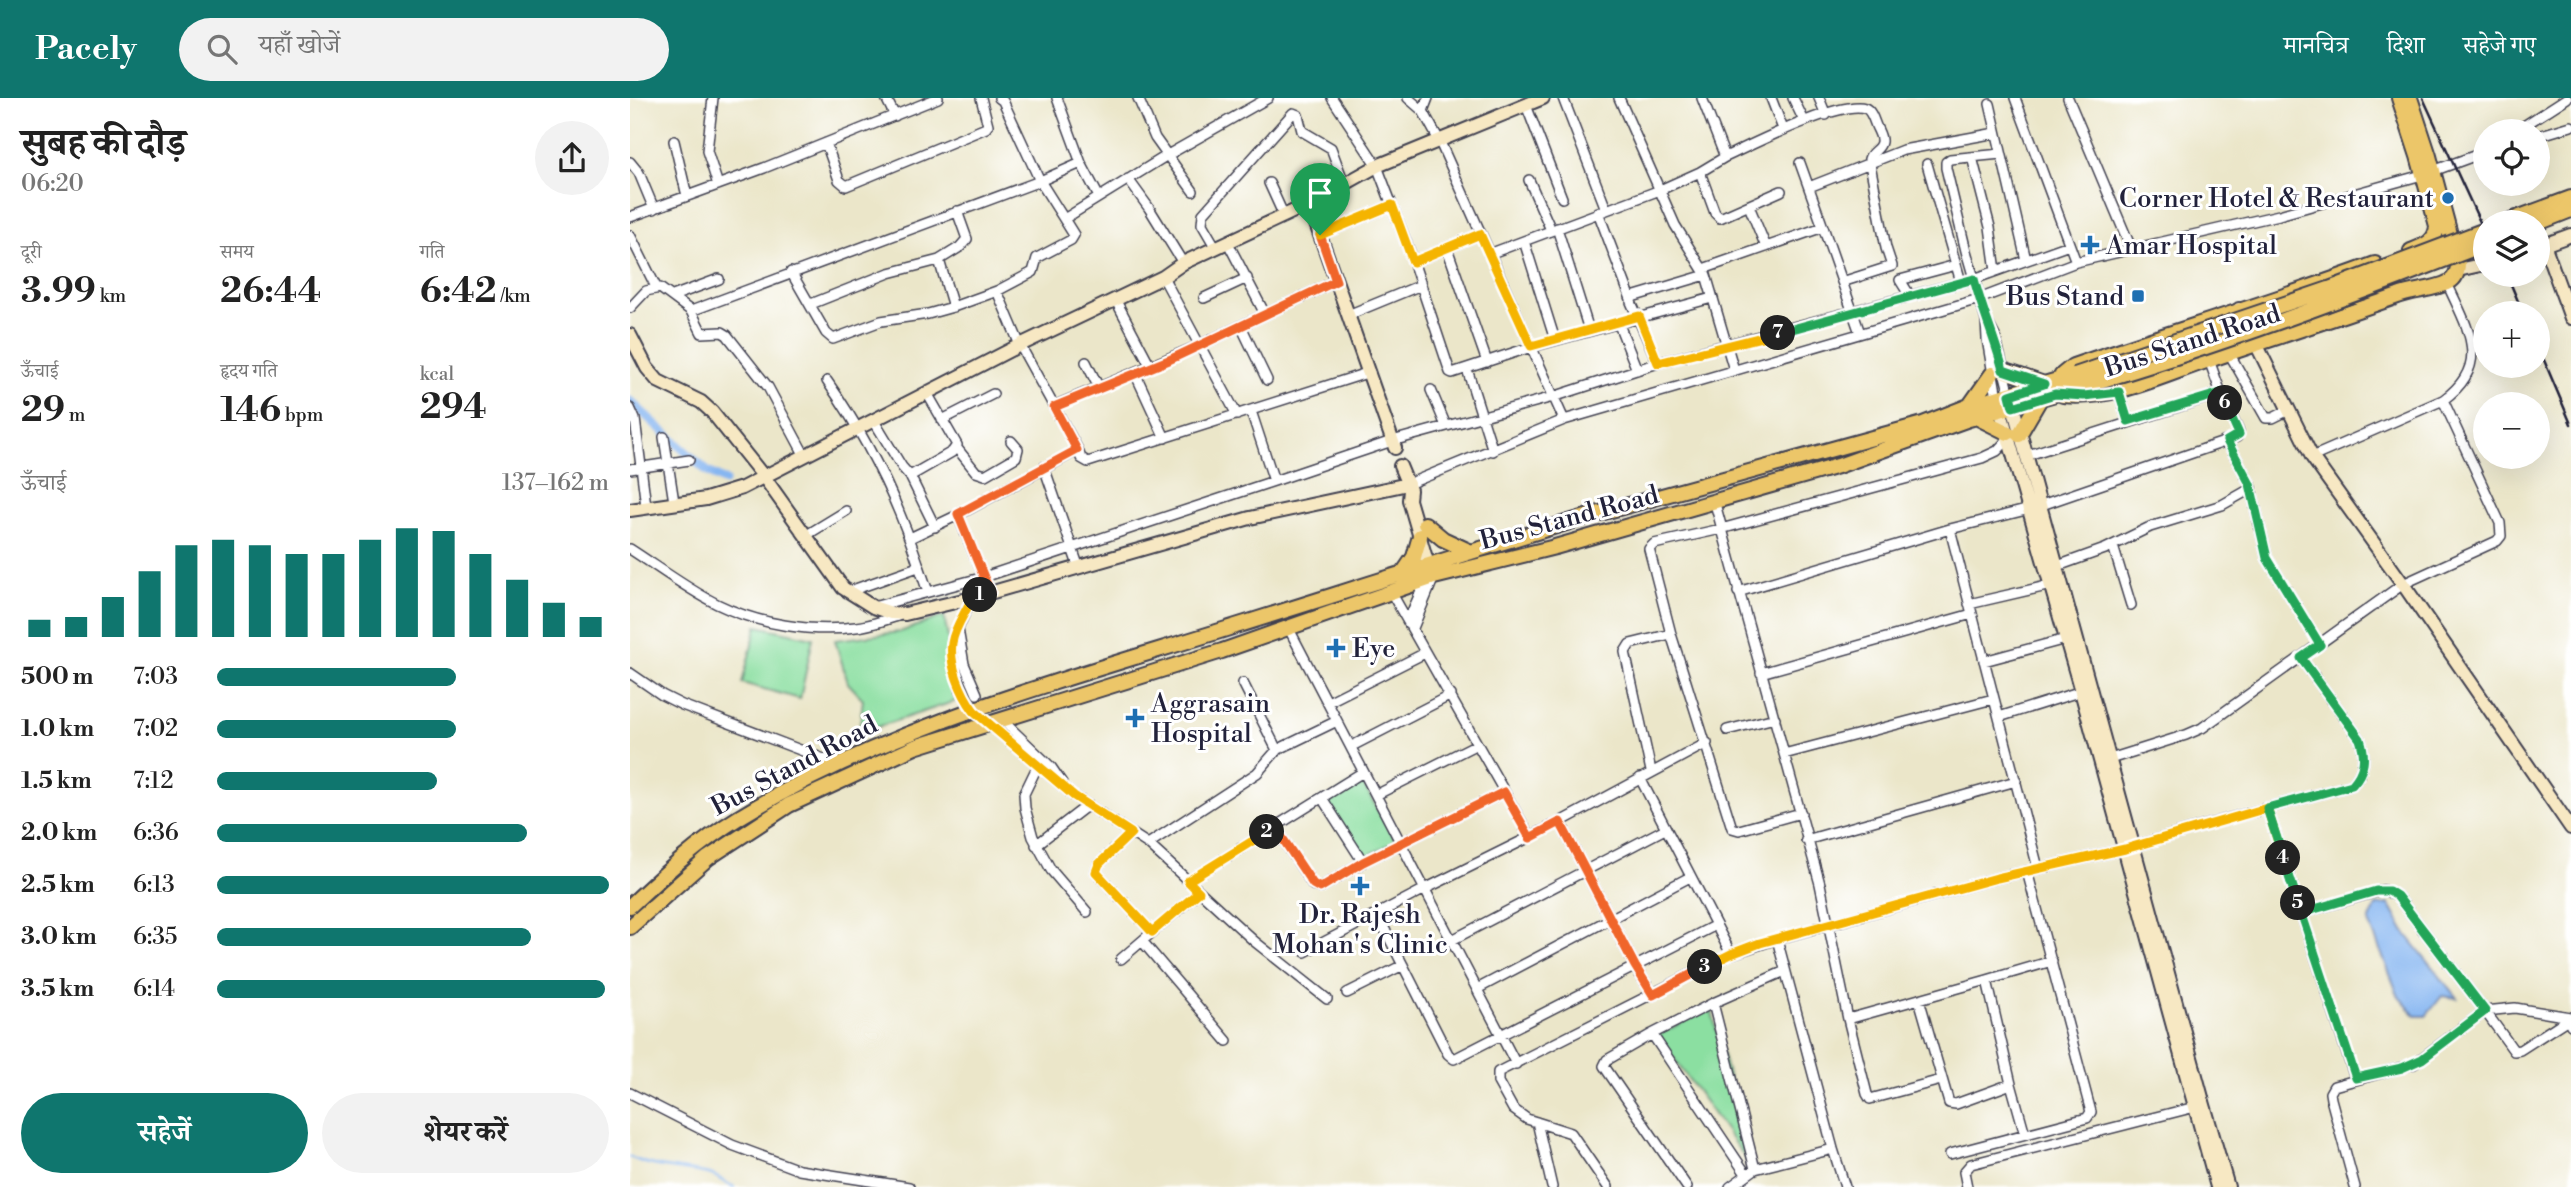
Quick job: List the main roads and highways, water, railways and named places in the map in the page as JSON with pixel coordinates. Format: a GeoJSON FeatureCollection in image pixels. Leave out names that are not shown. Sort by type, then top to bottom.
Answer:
{"type":"FeatureCollection","features":[{"type":"Feature","properties":{"kind":"main road","name":"Bus Stand Road"},"geometry":{"type":"LineString","coordinates":[[630,927],[708,858],[789,805],[915,747],[1222,651],[1391,592],[1471,552],[2049,390],[2084,396],[2119,392],[2413,290],[2447,283],[2458,271],[2428,173],[2418,156],[2399,98]]}},
{"type":"Feature","properties":{"kind":"main road"},"geometry":{"type":"LineString","coordinates":[[2410,98],[2428,173]]}},
{"type":"Feature","properties":{"kind":"main road","name":"Bus Stand Road"},"geometry":{"type":"LineString","coordinates":[[2049,390],[2073,366],[2239,309],[2310,288],[2430,243],[2437,233],[2437,226],[2428,173]]}},
{"type":"Feature","properties":{"kind":"main road"},"geometry":{"type":"LineString","coordinates":[[2538,210],[2571,198]]}},
{"type":"Feature","properties":{"kind":"main road"},"geometry":{"type":"LineString","coordinates":[[2550,218],[2571,210]]}},
{"type":"Feature","properties":{"kind":"main road"},"geometry":{"type":"LineString","coordinates":[[2049,390],[1998,372],[1973,412],[2012,435],[2049,390],[2473,235]]}},
{"type":"Feature","properties":{"kind":"main road"},"geometry":{"type":"LineString","coordinates":[[2077,381],[2159,364],[2294,317],[2473,249]]}},
{"type":"Feature","properties":{"kind":"main road","name":"Bus Stand Road"},"geometry":{"type":"LineString","coordinates":[[630,906],[684,857],[737,818],[837,764],[891,739],[1403,573],[1431,571],[1555,547],[1838,466],[1973,412]]}},
{"type":"Feature","properties":{"kind":"main road"},"geometry":{"type":"LineString","coordinates":[[1403,573],[1414,556],[1422,530],[1471,552]]}},
{"type":"Feature","properties":{"kind":"water"},"geometry":{"type":"Polygon","coordinates":[[[2389,904],[2406,934],[2457,998],[2442,996],[2426,1016],[2416,1016],[2399,997],[2369,922],[2376,906],[2389,904]]]}},
{"type":"Feature","properties":{"kind":"waterway"},"geometry":{"type":"LineString","coordinates":[[630,401],[708,472],[725,481]]}},
{"type":"Feature","properties":{"kind":"waterway"},"geometry":{"type":"LineString","coordinates":[[630,1157],[659,1166],[709,1174],[734,1187]]}},
{"type":"Feature","properties":{"kind":"railway"},"geometry":{"type":"LineString","coordinates":[[2423,98],[2474,210]]}},
{"type":"Feature","properties":{"kind":"railway"},"geometry":{"type":"LineString","coordinates":[[2512,287],[2518,301]]}},
{"type":"Feature","properties":{"kind":"railway"},"geometry":{"type":"LineString","coordinates":[[2550,374],[2571,424]]}},
{"type":"Feature","properties":{"kind":"place","name":"Corner Hotel & Restaurant"},"geometry":{"type":"Point","coordinates":[2448,198]}},
{"type":"Feature","properties":{"kind":"place","name":"Amar Hospital"},"geometry":{"type":"Point","coordinates":[2090,245]}},
{"type":"Feature","properties":{"kind":"place","name":"Bus Stand"},"geometry":{"type":"Point","coordinates":[2138,296]}},
{"type":"Feature","properties":{"kind":"place","name":"Eye"},"geometry":{"type":"Point","coordinates":[1336,648]}},
{"type":"Feature","properties":{"kind":"place","name":"Aggrasain Hospital"},"geometry":{"type":"Point","coordinates":[1135,718]}},
{"type":"Feature","properties":{"kind":"place","name":"Dr. Rajesh Mohan's Clinic"},"geometry":{"type":"Point","coordinates":[1360,886]}}]}
